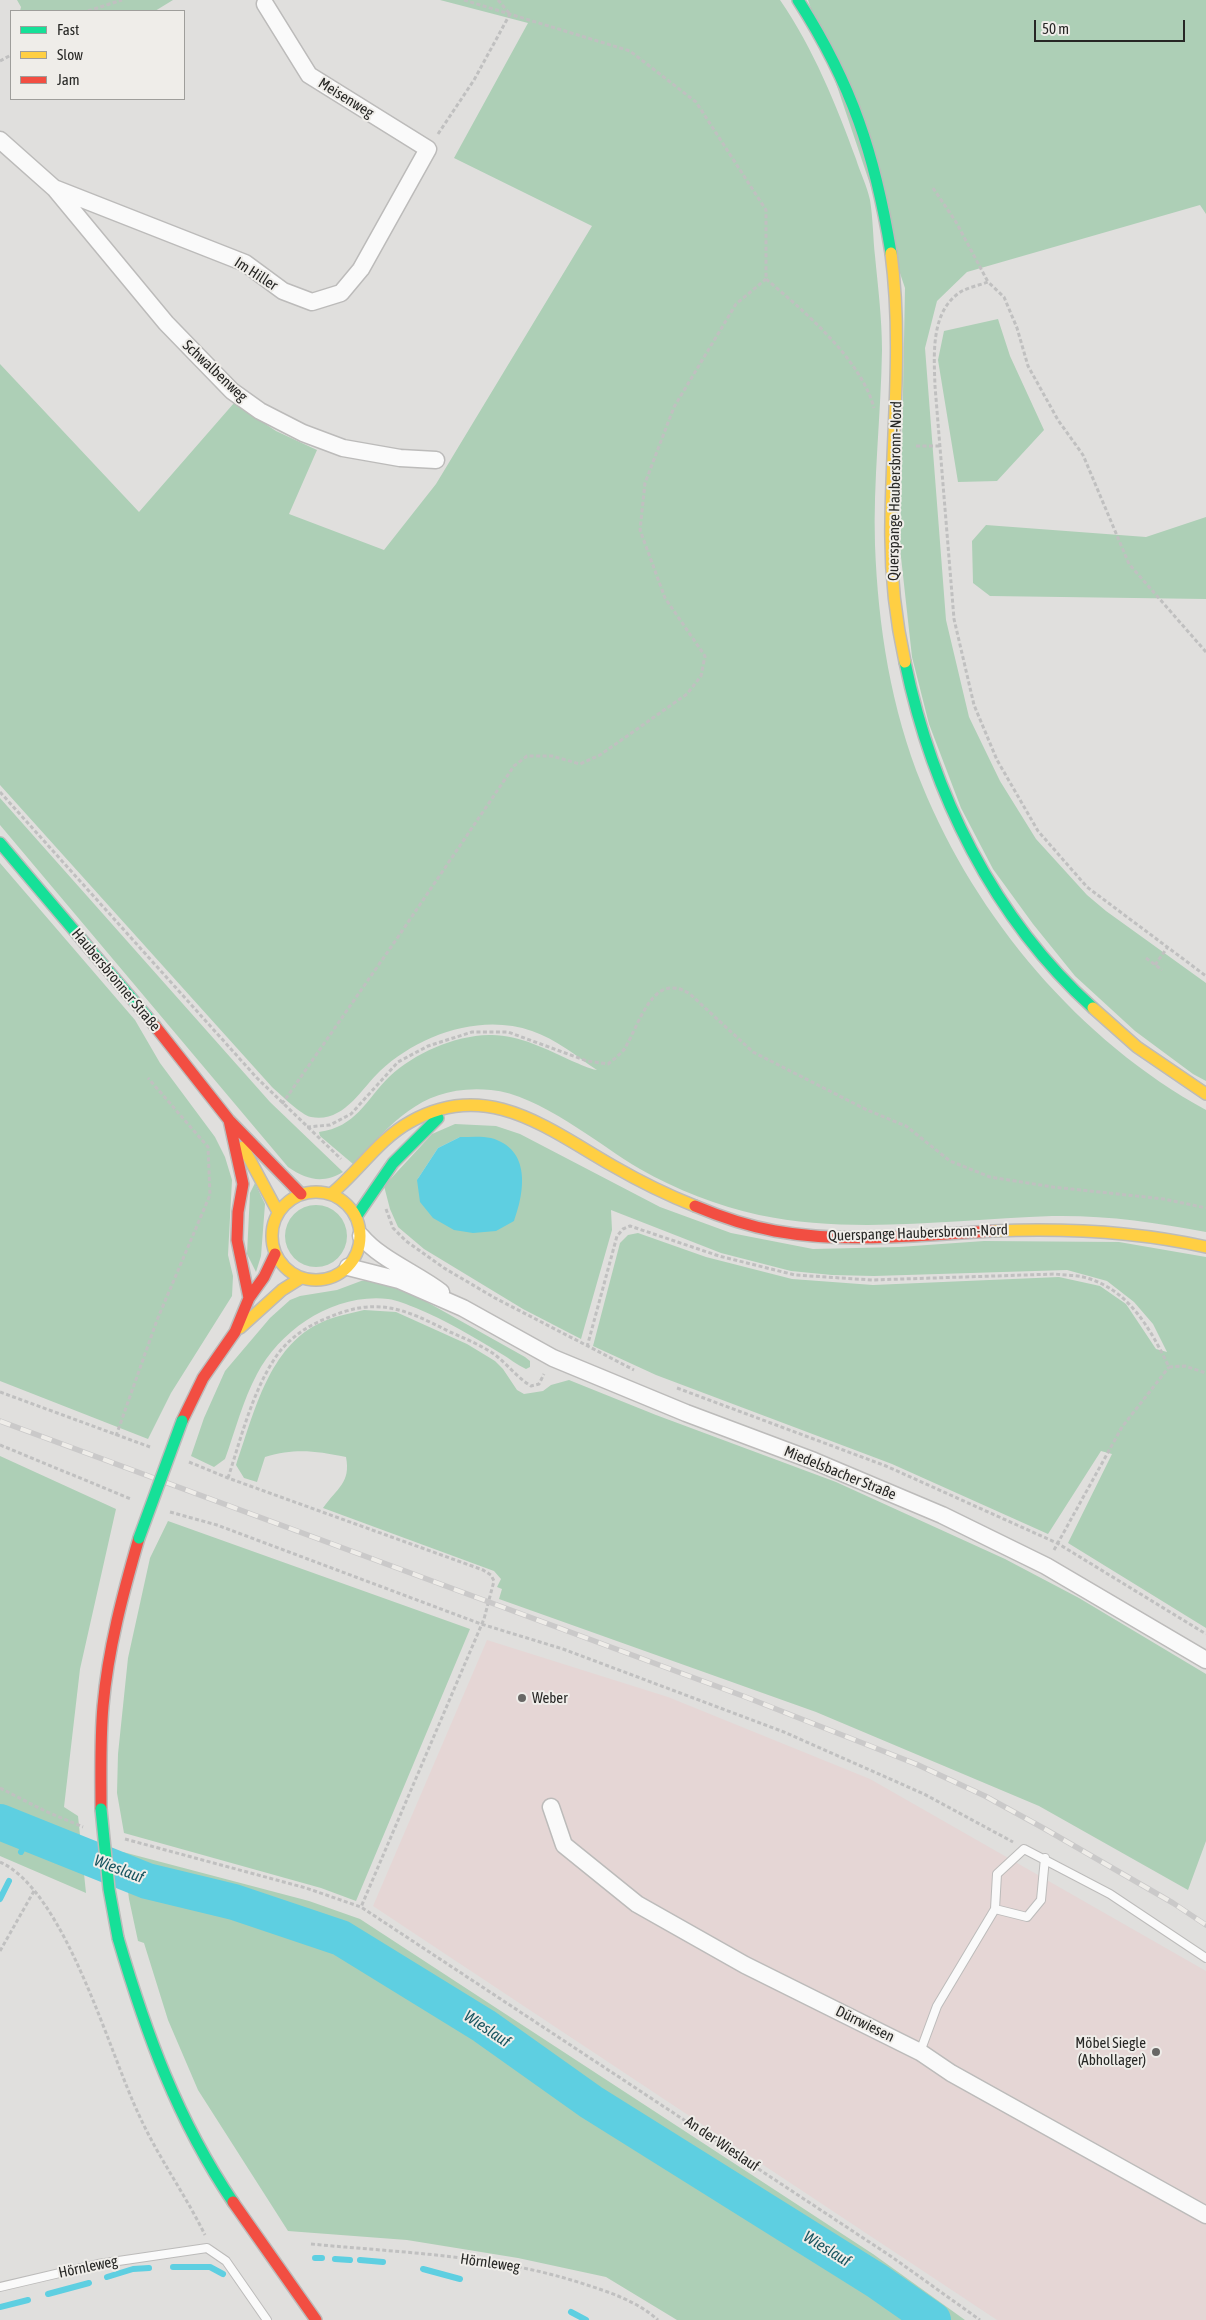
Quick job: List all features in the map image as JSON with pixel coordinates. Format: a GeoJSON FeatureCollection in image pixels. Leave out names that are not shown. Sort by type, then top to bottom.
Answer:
{"type":"FeatureCollection","features":[{"type":"Feature","properties":{"kind":"main road","name":"Querspange Haubersbronn-Nord"},"geometry":{"type":"LineString","coordinates":[[798,0],[841,76],[863,133],[885,216],[891,256],[898,346],[891,545],[893,588],[899,642],[906,679],[936,776],[957,824],[985,874],[1008,910],[1070,988],[1143,1052],[1206,1094]]}},
{"type":"Feature","properties":{"kind":"main road","name":"Haubersbronner Straße"},"geometry":{"type":"LineString","coordinates":[[0,842],[160,1032],[229,1120]]}},
{"type":"Feature","properties":{"kind":"main road","name":"Querspange Haubersbronn-Nord"},"geometry":{"type":"LineString","coordinates":[[332,1194],[403,1126],[425,1114],[468,1105],[490,1106],[510,1110],[534,1119],[612,1166],[676,1200],[723,1217],[776,1231],[828,1237],[879,1237],[1017,1230],[1108,1230],[1152,1236],[1206,1247]]}},
{"type":"Feature","properties":{"kind":"main road"},"geometry":{"type":"LineString","coordinates":[[356,1217],[373,1187],[393,1160],[409,1143],[448,1109]]}},
{"type":"Feature","properties":{"kind":"main road"},"geometry":{"type":"LineString","coordinates":[[229,1120],[302,1194]]}},
{"type":"Feature","properties":{"kind":"main road"},"geometry":{"type":"LineString","coordinates":[[229,1120],[278,1212]]}},
{"type":"Feature","properties":{"kind":"main road"},"geometry":{"type":"LineString","coordinates":[[229,1120],[243,1184],[238,1212],[237,1240],[249,1298]]}},
{"type":"Feature","properties":{"kind":"main road"},"geometry":{"type":"LineString","coordinates":[[316,1192],[332,1194],[346,1203],[356,1217],[361,1236],[360,1247],[348,1267],[338,1275],[326,1280],[313,1281],[301,1278],[281,1265],[275,1254],[271,1240],[278,1212],[288,1201],[302,1194],[316,1192]]}},
{"type":"Feature","properties":{"kind":"main road"},"geometry":{"type":"LineString","coordinates":[[275,1254],[264,1277],[249,1298],[235,1332],[203,1378],[182,1421],[139,1538],[125,1584],[112,1644],[103,1705],[101,1809],[109,1889],[118,1938],[135,2001],[156,2058],[185,2123],[219,2181],[316,2320]]}},
{"type":"Feature","properties":{"kind":"main road"},"geometry":{"type":"LineString","coordinates":[[235,1332],[272,1299],[301,1278]]}},
{"type":"Feature","properties":{"kind":"street","name":"Meisenweg"},"geometry":{"type":"LineString","coordinates":[[265,4],[309,75],[428,149]]}},
{"type":"Feature","properties":{"kind":"street","name":"Im Hiller"},"geometry":{"type":"LineString","coordinates":[[0,140],[54,188],[245,263],[283,292],[312,302],[341,293],[361,269],[428,149]]}},
{"type":"Feature","properties":{"kind":"street","name":"Schwalbenweg"},"geometry":{"type":"LineString","coordinates":[[54,188],[172,330],[232,391],[260,411],[303,434],[343,448],[400,458],[436,460]]}},
{"type":"Feature","properties":{"kind":"street"},"geometry":{"type":"LineString","coordinates":[[361,1236],[370,1246],[421,1277],[463,1308]]}},
{"type":"Feature","properties":{"kind":"street"},"geometry":{"type":"LineString","coordinates":[[348,1267],[399,1280],[463,1308]]}},
{"type":"Feature","properties":{"kind":"street","name":"Miedelsbacher Straße"},"geometry":{"type":"LineString","coordinates":[[463,1308],[553,1358],[686,1413],[814,1461],[914,1503],[1046,1566],[1206,1660]]}},
{"type":"Feature","properties":{"kind":"street","name":"Dürrwiesen"},"geometry":{"type":"LineString","coordinates":[[551,1807],[564,1844],[638,1904],[745,1965],[920,2052],[951,2073],[1206,2215]]}},
{"type":"Feature","properties":{"kind":"lane"},"geometry":{"type":"LineString","coordinates":[[920,2052],[937,2006],[995,1909],[997,1874],[1024,1849],[1045,1858],[1110,1894],[1206,1958]]}},
{"type":"Feature","properties":{"kind":"lane"},"geometry":{"type":"LineString","coordinates":[[995,1909],[1027,1916],[1041,1900],[1045,1858]]}},
{"type":"Feature","properties":{"kind":"lane"},"geometry":{"type":"LineString","coordinates":[[207,2248],[226,2261],[267,2320]]}},
{"type":"Feature","properties":{"kind":"lane","name":"Hörnleweg"},"geometry":{"type":"LineString","coordinates":[[0,2287],[98,2264],[207,2248]]}},
{"type":"Feature","properties":{"kind":"path"},"geometry":{"type":"LineString","coordinates":[[91,10],[122,0]]}},
{"type":"Feature","properties":{"kind":"path"},"geometry":{"type":"LineString","coordinates":[[464,0],[630,50],[696,102],[766,210],[766,279],[802,310],[860,372],[870,392],[875,410]]}},
{"type":"Feature","properties":{"kind":"path"},"geometry":{"type":"LineString","coordinates":[[498,0],[510,14]]}},
{"type":"Feature","properties":{"kind":"path"},"geometry":{"type":"LineString","coordinates":[[428,149],[474,80],[510,14]]}},
{"type":"Feature","properties":{"kind":"path"},"geometry":{"type":"LineString","coordinates":[[933,188],[956,222],[988,282],[1004,297],[1017,328],[1028,366],[1058,420],[1084,455],[1129,564],[1206,652]]}},
{"type":"Feature","properties":{"kind":"path"},"geometry":{"type":"LineString","coordinates":[[282,1104],[398,938],[514,766],[527,756],[552,756],[580,764],[600,756],[687,694],[701,676],[704,656],[665,598],[640,530],[645,484],[674,407],[736,304],[766,279]]}},
{"type":"Feature","properties":{"kind":"path"},"geometry":{"type":"LineString","coordinates":[[988,282],[962,291],[948,304],[937,328],[934,352],[954,619],[974,705],[997,760],[1038,831],[1087,887],[1206,976]]}},
{"type":"Feature","properties":{"kind":"path"},"geometry":{"type":"LineString","coordinates":[[0,792],[282,1104],[344,1162]]}},
{"type":"Feature","properties":{"kind":"path"},"geometry":{"type":"LineString","coordinates":[[1154,964],[1167,948]]}},
{"type":"Feature","properties":{"kind":"path"},"geometry":{"type":"LineString","coordinates":[[1146,958],[1162,970]]}},
{"type":"Feature","properties":{"kind":"path"},"geometry":{"type":"LineString","coordinates":[[306,1127],[330,1125],[351,1114],[398,1062],[428,1046],[472,1032],[508,1032],[586,1061],[608,1064],[624,1050],[656,994],[669,987],[682,988],[753,1052],[867,1110],[906,1126],[950,1162],[990,1177],[1053,1187],[1164,1199],[1206,1208]]}},
{"type":"Feature","properties":{"kind":"path"},"geometry":{"type":"LineString","coordinates":[[116,1436],[158,1320],[210,1195],[208,1147],[148,1078]]}},
{"type":"Feature","properties":{"kind":"path"},"geometry":{"type":"LineString","coordinates":[[384,1202],[393,1228],[406,1241]]}},
{"type":"Feature","properties":{"kind":"path"},"geometry":{"type":"LineString","coordinates":[[576,1367],[587,1347],[617,1236],[623,1229],[630,1226],[719,1256],[795,1275],[872,1280],[1055,1274],[1083,1277],[1108,1287],[1129,1303],[1156,1339],[1169,1367]]}},
{"type":"Feature","properties":{"kind":"path"},"geometry":{"type":"LineString","coordinates":[[228,1478],[260,1385],[275,1357],[290,1340],[312,1324],[334,1315],[377,1306],[398,1308],[418,1315],[491,1352],[531,1386],[539,1384],[553,1358]]}},
{"type":"Feature","properties":{"kind":"path"},"geometry":{"type":"LineString","coordinates":[[1046,1566],[1122,1427],[1169,1367],[1185,1366],[1206,1373]]}},
{"type":"Feature","properties":{"kind":"path"},"geometry":{"type":"LineString","coordinates":[[0,1392],[151,1448]]}},
{"type":"Feature","properties":{"kind":"path"},"geometry":{"type":"LineString","coordinates":[[0,1445],[138,1501]]}},
{"type":"Feature","properties":{"kind":"path"},"geometry":{"type":"LineString","coordinates":[[184,1460],[228,1478],[483,1570],[491,1575],[494,1581],[481,1624],[361,1907]]}},
{"type":"Feature","properties":{"kind":"path"},"geometry":{"type":"LineString","coordinates":[[164,1510],[217,1525],[481,1624],[563,1649],[784,1732],[924,1794],[1024,1849]]}},
{"type":"Feature","properties":{"kind":"path"},"geometry":{"type":"LineString","coordinates":[[0,1788],[74,1824]]}},
{"type":"Feature","properties":{"kind":"path","name":"An der Wieslauf"},"geometry":{"type":"LineString","coordinates":[[131,1841],[306,1888],[361,1907],[892,2257],[980,2320]]}},
{"type":"Feature","properties":{"kind":"path"},"geometry":{"type":"LineString","coordinates":[[0,1862],[10,1866],[49,1910],[90,1992],[138,2114],[163,2164],[205,2234],[207,2248]]}},
{"type":"Feature","properties":{"kind":"path"},"geometry":{"type":"LineString","coordinates":[[0,1951],[34,1891]]}},
{"type":"Feature","properties":{"kind":"path","name":"Hörnleweg"},"geometry":{"type":"LineString","coordinates":[[312,2244],[505,2263],[559,2276],[619,2296],[658,2320]]}},
{"type":"Feature","properties":{"kind":"shaded area"},"geometry":{"type":"Polygon","coordinates":[[[487,1640],[668,1697],[870,1779],[1206,1971],[1206,2320],[997,2320],[373,1906],[487,1640]]]}},
{"type":"Feature","properties":{"kind":"green space"},"geometry":{"type":"Polygon","coordinates":[[[17,0],[173,0],[157,10],[20,10],[21,7],[17,0]]]}},
{"type":"Feature","properties":{"kind":"green space"},"geometry":{"type":"Polygon","coordinates":[[[440,0],[780,0],[792,18],[832,97],[870,200],[882,338],[875,497],[875,545],[879,606],[894,697],[911,756],[922,785],[945,834],[971,882],[1002,928],[1037,971],[1075,1012],[1116,1049],[1160,1082],[1206,1110],[1206,1232],[1149,1222],[1091,1217],[1052,1216],[868,1225],[795,1221],[759,1215],[713,1202],[668,1184],[640,1169],[548,1110],[510,1094],[491,1090],[467,1090],[447,1093],[429,1099],[413,1108],[398,1120],[353,1164],[320,1136],[319,1132],[342,1125],[351,1119],[399,1068],[435,1047],[475,1036],[500,1035],[532,1043],[597,1070],[558,1043],[541,1034],[512,1026],[471,1026],[451,1031],[413,1047],[380,1071],[350,1103],[333,1115],[323,1118],[311,1117],[302,1113],[272,1087],[0,785],[0,364],[139,512],[234,403],[276,431],[317,450],[289,514],[384,550],[436,484],[592,226],[454,158],[528,23],[440,0]]]}},
{"type":"Feature","properties":{"kind":"green space"},"geometry":{"type":"Polygon","coordinates":[[[808,0],[1206,0],[1206,214],[1200,205],[967,272],[937,301],[925,348],[946,620],[969,717],[1000,781],[1036,839],[1087,895],[1106,911],[1206,983],[1206,1081],[1193,1074],[1135,1031],[1075,976],[1033,924],[993,869],[961,808],[929,724],[912,657],[900,548],[905,288],[808,0]]]}},
{"type":"Feature","properties":{"kind":"green space"},"geometry":{"type":"Polygon","coordinates":[[[998,319],[1010,356],[1044,430],[997,481],[958,482],[938,360],[944,331],[998,319]]]}},
{"type":"Feature","properties":{"kind":"green space"},"geometry":{"type":"Polygon","coordinates":[[[1206,517],[1206,599],[990,596],[973,583],[972,541],[986,525],[1146,537],[1206,517]]]}},
{"type":"Feature","properties":{"kind":"green space"},"geometry":{"type":"Polygon","coordinates":[[[0,798],[270,1102],[343,1172],[329,1178],[315,1179],[302,1175],[288,1167],[0,825],[0,798]]]}},
{"type":"Feature","properties":{"kind":"green space"},"geometry":{"type":"Polygon","coordinates":[[[0,863],[135,1020],[160,1063],[215,1137],[225,1157],[232,1180],[228,1255],[233,1276],[232,1296],[171,1393],[148,1439],[0,1381],[0,863]]]}},
{"type":"Feature","properties":{"kind":"green space"},"geometry":{"type":"Polygon","coordinates":[[[455,1124],[496,1126],[520,1134],[660,1207],[731,1233],[813,1249],[899,1247],[984,1241],[1119,1242],[1206,1257],[1206,1628],[1068,1543],[1112,1454],[1101,1451],[1048,1534],[892,1464],[656,1375],[593,1346],[620,1243],[628,1235],[638,1233],[706,1257],[792,1279],[873,1285],[1059,1277],[1100,1286],[1126,1304],[1156,1349],[1167,1352],[1153,1324],[1134,1302],[1107,1281],[1067,1270],[874,1276],[832,1275],[791,1271],[721,1253],[611,1210],[612,1230],[581,1339],[523,1309],[424,1249],[398,1227],[390,1209],[384,1186],[432,1134],[455,1124]],[[460,1137],[438,1148],[417,1180],[460,1137]]]}},
{"type":"Feature","properties":{"kind":"green space"},"geometry":{"type":"Polygon","coordinates":[[[255,1183],[265,1204],[261,1256],[256,1272],[247,1254],[250,1193],[255,1183]]]}},
{"type":"Feature","properties":{"kind":"green space"},"geometry":{"type":"Polygon","coordinates":[[[316,1205],[333,1210],[338,1214],[342,1219],[347,1236],[342,1253],[338,1258],[333,1262],[316,1267],[299,1262],[294,1258],[290,1253],[285,1236],[290,1219],[294,1214],[299,1210],[316,1205]]]}},
{"type":"Feature","properties":{"kind":"green space"},"geometry":{"type":"Polygon","coordinates":[[[375,1280],[418,1297],[525,1357],[530,1361],[530,1367],[526,1369],[459,1329],[395,1300],[368,1299],[348,1302],[329,1308],[311,1317],[280,1342],[267,1358],[248,1394],[225,1459],[214,1467],[191,1456],[204,1418],[225,1371],[270,1318],[290,1300],[300,1296],[337,1290],[361,1281],[375,1280]]]}},
{"type":"Feature","properties":{"kind":"green space"},"geometry":{"type":"Polygon","coordinates":[[[364,1310],[396,1312],[467,1344],[495,1361],[503,1369],[517,1390],[524,1394],[543,1391],[551,1385],[569,1380],[656,1415],[836,1482],[1005,1559],[1079,1598],[1206,1674],[1206,1841],[1188,1890],[1039,1806],[816,1712],[499,1599],[502,1589],[497,1587],[501,1579],[494,1571],[323,1508],[345,1479],[346,1457],[306,1451],[276,1454],[265,1457],[257,1482],[244,1478],[236,1465],[264,1387],[285,1351],[299,1337],[316,1325],[333,1318],[364,1310]]]}},
{"type":"Feature","properties":{"kind":"green space"},"geometry":{"type":"Polygon","coordinates":[[[0,1456],[116,1509],[80,1669],[64,1807],[78,1816],[86,1893],[0,1856],[0,1456]]]}},
{"type":"Feature","properties":{"kind":"green space"},"geometry":{"type":"Polygon","coordinates":[[[168,1521],[470,1629],[356,1901],[321,1888],[124,1833],[117,1793],[118,1754],[128,1658],[150,1558],[168,1521]]]}},
{"type":"Feature","properties":{"kind":"green space"},"geometry":{"type":"Polygon","coordinates":[[[123,1852],[309,1901],[360,1919],[873,2254],[965,2320],[677,2320],[606,2277],[518,2258],[407,2240],[288,2231],[198,2090],[168,2020],[144,1943],[138,1941],[129,1899],[123,1852]]]}},
{"type":"Feature","properties":{"kind":"water"},"geometry":{"type":"Polygon","coordinates":[[[460,1137],[491,1138],[504,1143],[513,1151],[519,1161],[522,1172],[522,1184],[518,1209],[514,1221],[496,1231],[473,1233],[454,1230],[433,1218],[420,1202],[417,1180],[438,1148],[460,1137]]]}},
{"type":"Feature","properties":{"kind":"waterway","name":"Wieslauf"},"geometry":{"type":"LineString","coordinates":[[0,1822],[147,1881],[234,1902],[341,1938],[484,2026],[591,2102],[877,2281],[933,2320]]}},
{"type":"Feature","properties":{"kind":"waterway"},"geometry":{"type":"LineString","coordinates":[[21,1852],[29,1835]]}},
{"type":"Feature","properties":{"kind":"waterway"},"geometry":{"type":"LineString","coordinates":[[0,1899],[9,1881]]}},
{"type":"Feature","properties":{"kind":"waterway"},"geometry":{"type":"LineString","coordinates":[[315,2258],[322,2258]]}},
{"type":"Feature","properties":{"kind":"waterway"},"geometry":{"type":"LineString","coordinates":[[335,2259],[350,2260]]}},
{"type":"Feature","properties":{"kind":"waterway"},"geometry":{"type":"LineString","coordinates":[[360,2260],[383,2262]]}},
{"type":"Feature","properties":{"kind":"waterway"},"geometry":{"type":"LineString","coordinates":[[173,2267],[210,2267],[223,2274]]}},
{"type":"Feature","properties":{"kind":"waterway"},"geometry":{"type":"LineString","coordinates":[[107,2277],[133,2269],[149,2268]]}},
{"type":"Feature","properties":{"kind":"waterway"},"geometry":{"type":"LineString","coordinates":[[423,2269],[460,2279]]}},
{"type":"Feature","properties":{"kind":"waterway"},"geometry":{"type":"LineString","coordinates":[[48,2294],[89,2283]]}},
{"type":"Feature","properties":{"kind":"waterway"},"geometry":{"type":"LineString","coordinates":[[0,2307],[28,2300]]}},
{"type":"Feature","properties":{"kind":"waterway"},"geometry":{"type":"LineString","coordinates":[[571,2312],[586,2320]]}},
{"type":"Feature","properties":{"kind":"railway"},"geometry":{"type":"LineString","coordinates":[[0,1421],[743,1696],[916,1764],[985,1796],[1045,1829],[1173,1903],[1206,1925]]}},
{"type":"Feature","properties":{"kind":"traffic: fast"},"geometry":{"type":"LineString","coordinates":[[798,0],[833,61],[859,121],[877,184],[891,253]]}},
{"type":"Feature","properties":{"kind":"traffic: fast"},"geometry":{"type":"LineString","coordinates":[[905,662],[917,711],[932,758],[950,805],[972,850],[997,893],[1025,934],[1057,973],[1093,1008]]}},
{"type":"Feature","properties":{"kind":"traffic: fast"},"geometry":{"type":"LineString","coordinates":[[0,843],[155,1026]]}},
{"type":"Feature","properties":{"kind":"traffic: fast"},"geometry":{"type":"LineString","coordinates":[[356,1217],[393,1163],[438,1118]]}},
{"type":"Feature","properties":{"kind":"traffic: fast"},"geometry":{"type":"LineString","coordinates":[[139,1538],[182,1421]]}},
{"type":"Feature","properties":{"kind":"traffic: fast"},"geometry":{"type":"LineString","coordinates":[[101,1809],[109,1889],[118,1938]]}},
{"type":"Feature","properties":{"kind":"traffic: fast"},"geometry":{"type":"LineString","coordinates":[[118,1938],[140,2008],[179,2107],[213,2171],[233,2202]]}},
{"type":"Feature","properties":{"kind":"traffic: slow"},"geometry":{"type":"LineString","coordinates":[[891,253],[897,354],[891,557],[898,628],[905,662]]}},
{"type":"Feature","properties":{"kind":"traffic: slow"},"geometry":{"type":"LineString","coordinates":[[1093,1008],[1137,1047],[1206,1094]]}},
{"type":"Feature","properties":{"kind":"traffic: slow"},"geometry":{"type":"LineString","coordinates":[[331,1194],[378,1146],[399,1129],[438,1110],[465,1105],[491,1107],[541,1124],[633,1177],[695,1206]]}},
{"type":"Feature","properties":{"kind":"traffic: slow"},"geometry":{"type":"LineString","coordinates":[[243,1147],[278,1212]]}},
{"type":"Feature","properties":{"kind":"traffic: slow"},"geometry":{"type":"LineString","coordinates":[[307,1192],[325,1192],[341,1199],[353,1211],[360,1227],[360,1236],[360,1245],[353,1261],[341,1273],[325,1280],[307,1280],[291,1273],[279,1261],[272,1245],[272,1227],[279,1211],[291,1199],[307,1192]]}},
{"type":"Feature","properties":{"kind":"traffic: slow"},"geometry":{"type":"LineString","coordinates":[[993,1231],[1047,1230],[1100,1232],[1153,1237],[1206,1247]]}},
{"type":"Feature","properties":{"kind":"traffic: slow"},"geometry":{"type":"LineString","coordinates":[[240,1328],[282,1290],[301,1278]]}},
{"type":"Feature","properties":{"kind":"traffic: jam"},"geometry":{"type":"LineString","coordinates":[[155,1026],[229,1120],[301,1194]]}},
{"type":"Feature","properties":{"kind":"traffic: jam"},"geometry":{"type":"LineString","coordinates":[[229,1120],[243,1184],[238,1212],[237,1240],[249,1298]]}},
{"type":"Feature","properties":{"kind":"traffic: jam"},"geometry":{"type":"LineString","coordinates":[[695,1206],[755,1227],[802,1235],[857,1238],[993,1231]]}},
{"type":"Feature","properties":{"kind":"traffic: jam"},"geometry":{"type":"LineString","coordinates":[[182,1421],[203,1378],[235,1332],[249,1298],[264,1277],[275,1254]]}},
{"type":"Feature","properties":{"kind":"traffic: jam"},"geometry":{"type":"LineString","coordinates":[[101,1809],[101,1732],[108,1663],[127,1579],[139,1538]]}},
{"type":"Feature","properties":{"kind":"traffic: jam"},"geometry":{"type":"LineString","coordinates":[[233,2202],[316,2320]]}},
{"type":"Feature","properties":{"kind":"place","name":"Weber"},"geometry":{"type":"Point","coordinates":[522,1698]}},
{"type":"Feature","properties":{"kind":"place","name":"Möbel Siegle (Abhollager)"},"geometry":{"type":"Point","coordinates":[1156,2052]}}]}
